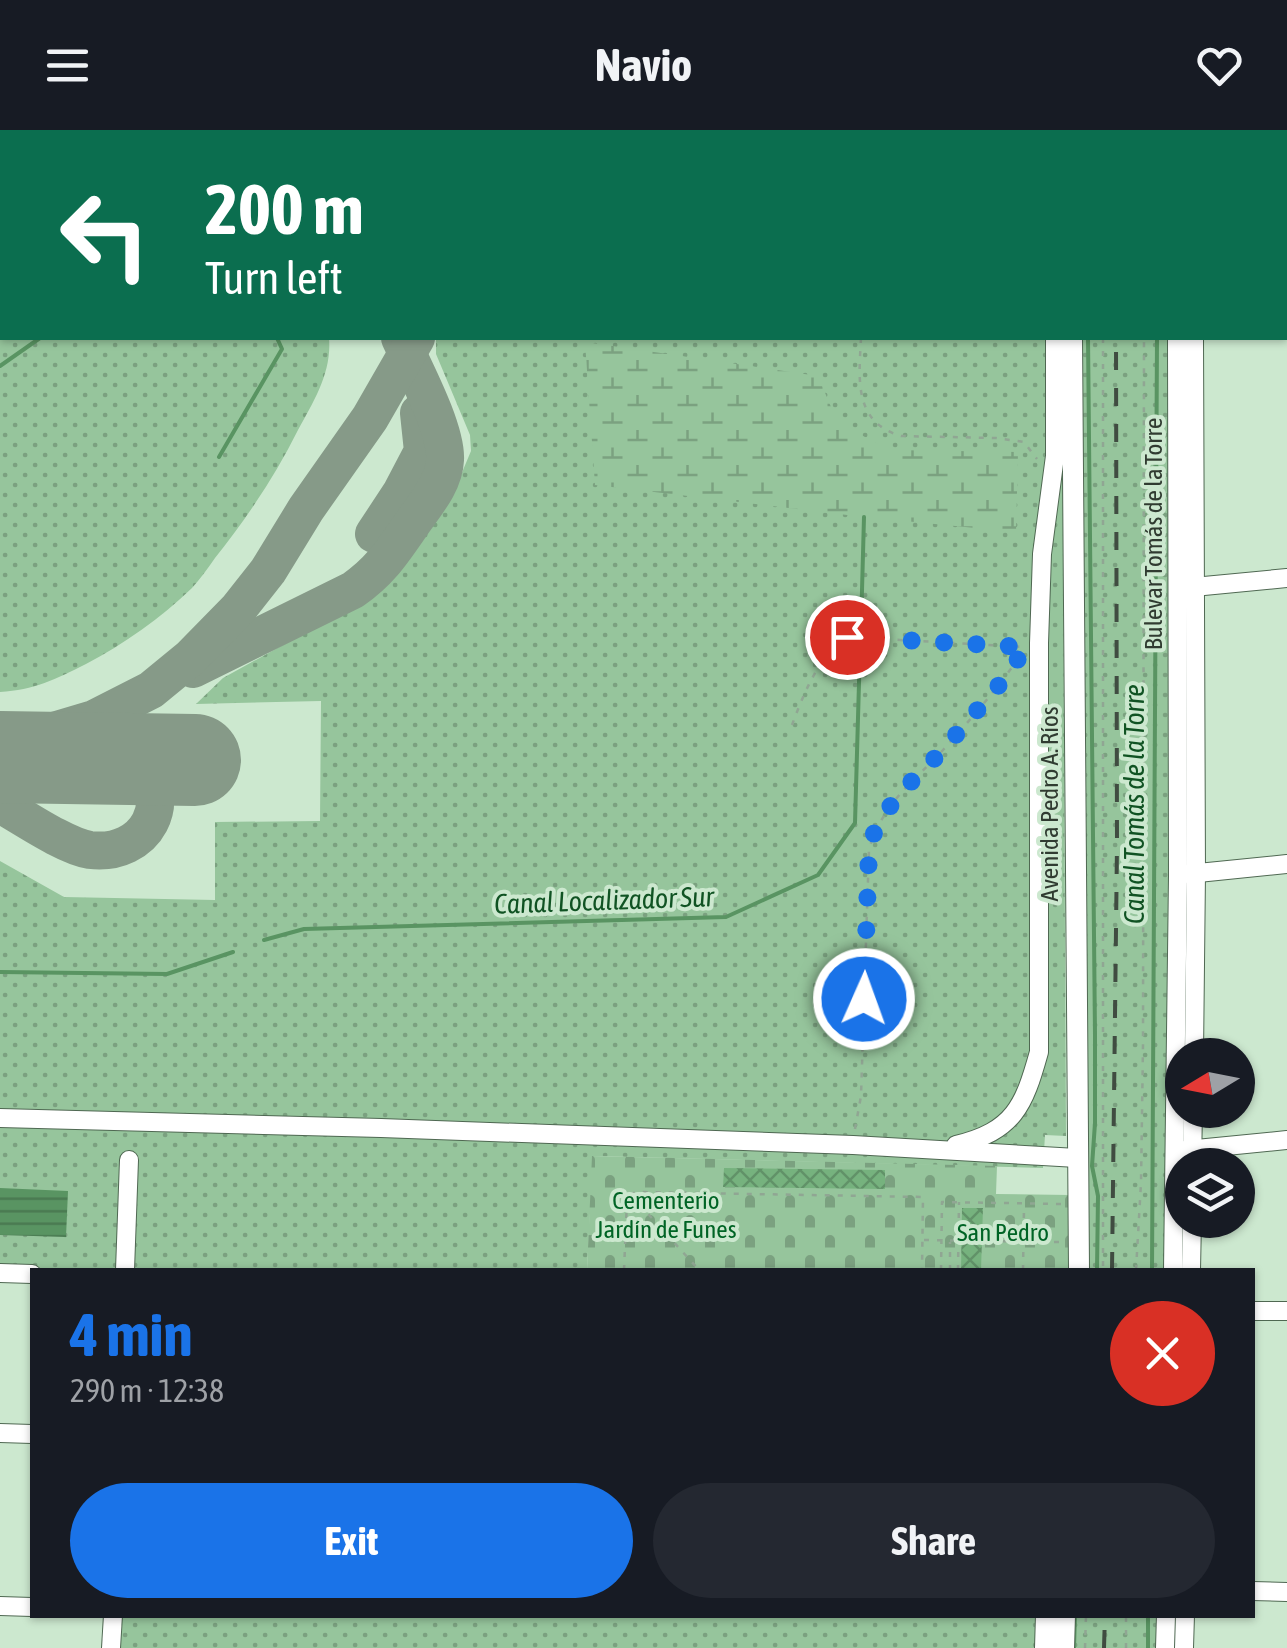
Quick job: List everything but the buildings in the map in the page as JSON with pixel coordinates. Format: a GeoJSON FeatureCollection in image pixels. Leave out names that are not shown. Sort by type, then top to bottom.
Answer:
{"type":"FeatureCollection","features":[{"type":"Feature","properties":{"kind":"main road","name":"Avenida Pedro A. Ríos"},"geometry":{"type":"LineString","coordinates":[[1072,340],[1079,1268]]}},
{"type":"Feature","properties":{"kind":"main road"},"geometry":{"type":"LineString","coordinates":[[1045,1648],[1046,1618]]}},
{"type":"Feature","properties":{"kind":"main road"},"geometry":{"type":"LineString","coordinates":[[1064,1648],[1065,1618]]}},
{"type":"Feature","properties":{"kind":"street"},"geometry":{"type":"LineString","coordinates":[[941,1148],[982,1139],[1009,1120],[1029,1088],[1039,1052],[1040,607],[1042,554],[1055,456],[1055,340]]}},
{"type":"Feature","properties":{"kind":"street","name":"Bulevar Tomás de la Torre"},"geometry":{"type":"LineString","coordinates":[[1177,340],[1186,588],[1187,1148]]}},
{"type":"Feature","properties":{"kind":"street","name":"Bulevar Tomás de la Torre"},"geometry":{"type":"LineString","coordinates":[[1186,588],[1194,340]]}},
{"type":"Feature","properties":{"kind":"street"},"geometry":{"type":"LineString","coordinates":[[1186,588],[1287,578]]}},
{"type":"Feature","properties":{"kind":"street"},"geometry":{"type":"LineString","coordinates":[[1187,874],[1287,864]]}},
{"type":"Feature","properties":{"kind":"street","name":"Bulevar Tomás de la Torre"},"geometry":{"type":"LineString","coordinates":[[1187,874],[1193,1038]]}},
{"type":"Feature","properties":{"kind":"street"},"geometry":{"type":"LineString","coordinates":[[0,1118],[941,1148],[1077,1158]]}},
{"type":"Feature","properties":{"kind":"street"},"geometry":{"type":"LineString","coordinates":[[1234,1148],[1287,1140]]}},
{"type":"Feature","properties":{"kind":"street"},"geometry":{"type":"LineString","coordinates":[[126,1268],[130,1160]]}},
{"type":"Feature","properties":{"kind":"street","name":"Bulevar Tomás de la Torre"},"geometry":{"type":"LineString","coordinates":[[1174,1268],[1178,1238]]}},
{"type":"Feature","properties":{"kind":"street"},"geometry":{"type":"LineString","coordinates":[[1191,1268],[1192,1238]]}},
{"type":"Feature","properties":{"kind":"street"},"geometry":{"type":"LineString","coordinates":[[0,1273],[30,1274]]}},
{"type":"Feature","properties":{"kind":"street"},"geometry":{"type":"LineString","coordinates":[[1255,1311],[1287,1312]]}},
{"type":"Feature","properties":{"kind":"street"},"geometry":{"type":"LineString","coordinates":[[0,1434],[30,1434]]}},
{"type":"Feature","properties":{"kind":"street"},"geometry":{"type":"LineString","coordinates":[[1255,1591],[1287,1592]]}},
{"type":"Feature","properties":{"kind":"street"},"geometry":{"type":"LineString","coordinates":[[0,1606],[30,1608]]}},
{"type":"Feature","properties":{"kind":"street"},"geometry":{"type":"LineString","coordinates":[[112,1648],[113,1618]]}},
{"type":"Feature","properties":{"kind":"street"},"geometry":{"type":"LineString","coordinates":[[1165,1648],[1166,1618]]}},
{"type":"Feature","properties":{"kind":"street"},"geometry":{"type":"LineString","coordinates":[[1184,1648],[1185,1618]]}},
{"type":"Feature","properties":{"kind":"path"},"geometry":{"type":"LineString","coordinates":[[862,340],[862,396],[866,411],[887,432],[1024,442],[1043,471]]}},
{"type":"Feature","properties":{"kind":"path"},"geometry":{"type":"LineString","coordinates":[[1103,340],[1104,1268]]}},
{"type":"Feature","properties":{"kind":"path"},"geometry":{"type":"LineString","coordinates":[[1136,1268],[1143,1044],[1144,340]]}},
{"type":"Feature","properties":{"kind":"path"},"geometry":{"type":"LineString","coordinates":[[792,725],[807,687],[834,646],[847,637],[1026,647],[1006,677],[901,792],[877,824],[869,849],[861,1096],[853,1145]]}},
{"type":"Feature","properties":{"kind":"path"},"geometry":{"type":"LineString","coordinates":[[624,1268],[627,1200],[630,1194],[638,1192],[923,1197],[922,1268]]}},
{"type":"Feature","properties":{"kind":"path"},"geometry":{"type":"LineString","coordinates":[[630,1194],[697,1268]]}},
{"type":"Feature","properties":{"kind":"path"},"geometry":{"type":"LineString","coordinates":[[941,1268],[942,1202],[1064,1204]]}},
{"type":"Feature","properties":{"kind":"path"},"geometry":{"type":"LineString","coordinates":[[958,1202],[958,1268]]}},
{"type":"Feature","properties":{"kind":"path"},"geometry":{"type":"LineString","coordinates":[[1023,1268],[1024,1204]]}},
{"type":"Feature","properties":{"kind":"path"},"geometry":{"type":"LineString","coordinates":[[922,1240],[1079,1243]]}},
{"type":"Feature","properties":{"kind":"path"},"geometry":{"type":"LineString","coordinates":[[950,1241],[950,1268]]}},
{"type":"Feature","properties":{"kind":"path"},"geometry":{"type":"LineString","coordinates":[[1085,1648],[1086,1618]]}},
{"type":"Feature","properties":{"kind":"path"},"geometry":{"type":"LineString","coordinates":[[1126,1618],[1126,1648]]}},
{"type":"Feature","properties":{"kind":"green space"},"geometry":{"type":"Polygon","coordinates":[[[0,340],[329,340],[321,386],[280,464],[192,588],[142,630],[86,664],[34,686],[0,692],[0,340]]]}},
{"type":"Feature","properties":{"kind":"green space"},"geometry":{"type":"Polygon","coordinates":[[[436,340],[1062,340],[1066,1136],[1045,1135],[1043,1168],[593,1156],[587,1268],[30,1268],[0,1273],[0,861],[64,897],[215,900],[215,822],[320,821],[321,701],[196,704],[223,678],[372,596],[390,582],[458,482],[471,451],[470,435],[436,354],[436,340]]]}},
{"type":"Feature","properties":{"kind":"green space"},"geometry":{"type":"Polygon","coordinates":[[[1072,340],[1177,340],[1174,1038],[1165,1038],[1165,1128],[1174,1128],[1174,1148],[1165,1148],[1165,1238],[1173,1238],[1173,1268],[1079,1268],[1072,340]]]}},
{"type":"Feature","properties":{"kind":"green space"},"geometry":{"type":"Polygon","coordinates":[[[585,342],[818,376],[831,407],[855,432],[891,450],[1018,452],[1016,532],[595,485],[585,342]]]}},
{"type":"Feature","properties":{"kind":"green space","name":"Cementerio Jardín de Funes"},"geometry":{"type":"Polygon","coordinates":[[[592,1156],[997,1166],[996,1194],[1070,1195],[1069,1268],[587,1268],[592,1156]]]}},
{"type":"Feature","properties":{"kind":"green space"},"geometry":{"type":"Polygon","coordinates":[[[113,1618],[1166,1618],[1165,1648],[111,1648],[113,1618]]]}},
{"type":"Feature","properties":{"kind":"shaded area"},"geometry":{"type":"Polygon","coordinates":[[[0,1188],[68,1191],[66,1237],[0,1235],[0,1188]]]}},
{"type":"Feature","properties":{"kind":"waterway"},"geometry":{"type":"LineString","coordinates":[[0,366],[37,340]]}},
{"type":"Feature","properties":{"kind":"waterway"},"geometry":{"type":"LineString","coordinates":[[219,457],[282,349],[278,340]]}},
{"type":"Feature","properties":{"kind":"waterway"},"geometry":{"type":"LineString","coordinates":[[1088,340],[1095,1034],[1092,1166],[1098,1196],[1097,1268]]}},
{"type":"Feature","properties":{"kind":"waterway","name":"Canal Tomás de la Torre"},"geometry":{"type":"LineString","coordinates":[[1152,1268],[1157,340]]}},
{"type":"Feature","properties":{"kind":"waterway","name":"Canal Localizador Sur"},"geometry":{"type":"LineString","coordinates":[[861,627],[864,517]]}},
{"type":"Feature","properties":{"kind":"waterway","name":"Canal Localizador Sur"},"geometry":{"type":"LineString","coordinates":[[264,940],[304,929],[726,917],[818,875],[855,823],[860,648]]}},
{"type":"Feature","properties":{"kind":"waterway"},"geometry":{"type":"LineString","coordinates":[[0,972],[167,974],[233,952]]}},
{"type":"Feature","properties":{"kind":"waterway"},"geometry":{"type":"LineString","coordinates":[[1074,1648],[1075,1618]]}},
{"type":"Feature","properties":{"kind":"waterway","name":"Canal Tomás de la Torre"},"geometry":{"type":"LineString","coordinates":[[1148,1618],[1148,1648]]}},
{"type":"Feature","properties":{"kind":"taxiway"},"geometry":{"type":"LineString","coordinates":[[193,669],[353,590],[384,562],[432,496],[444,469],[444,447],[428,399],[401,340]]}},
{"type":"Feature","properties":{"kind":"taxiway"},"geometry":{"type":"LineString","coordinates":[[0,744],[94,719],[151,690],[190,658],[238,609],[268,571],[370,418],[415,340]]}},
{"type":"Feature","properties":{"kind":"taxiway"},"geometry":{"type":"LineString","coordinates":[[374,534],[423,451],[419,413]]}},
{"type":"Feature","properties":{"kind":"taxiway"},"geometry":{"type":"LineString","coordinates":[[0,804],[80,847],[110,850],[140,835],[155,808],[148,775],[136,759]]}},
{"type":"Feature","properties":{"kind":"runway"},"geometry":{"type":"LineString","coordinates":[[0,757],[195,760]]}},
{"type":"Feature","properties":{"kind":"railway"},"geometry":{"type":"LineString","coordinates":[[1112,1268],[1117,845],[1116,340]]}},
{"type":"Feature","properties":{"kind":"railway"},"geometry":{"type":"LineString","coordinates":[[1104,1648],[1105,1618]]}},
{"type":"Feature","properties":{"kind":"route"},"geometry":{"type":"LineString","coordinates":[[847,637],[1026,647],[1006,677],[901,792],[877,824],[869,849],[864,999]]}},
{"type":"Feature","properties":{"kind":"park label","name":"San Pedro"},"geometry":{"type":"Point","coordinates":[1003,1232]}}]}
